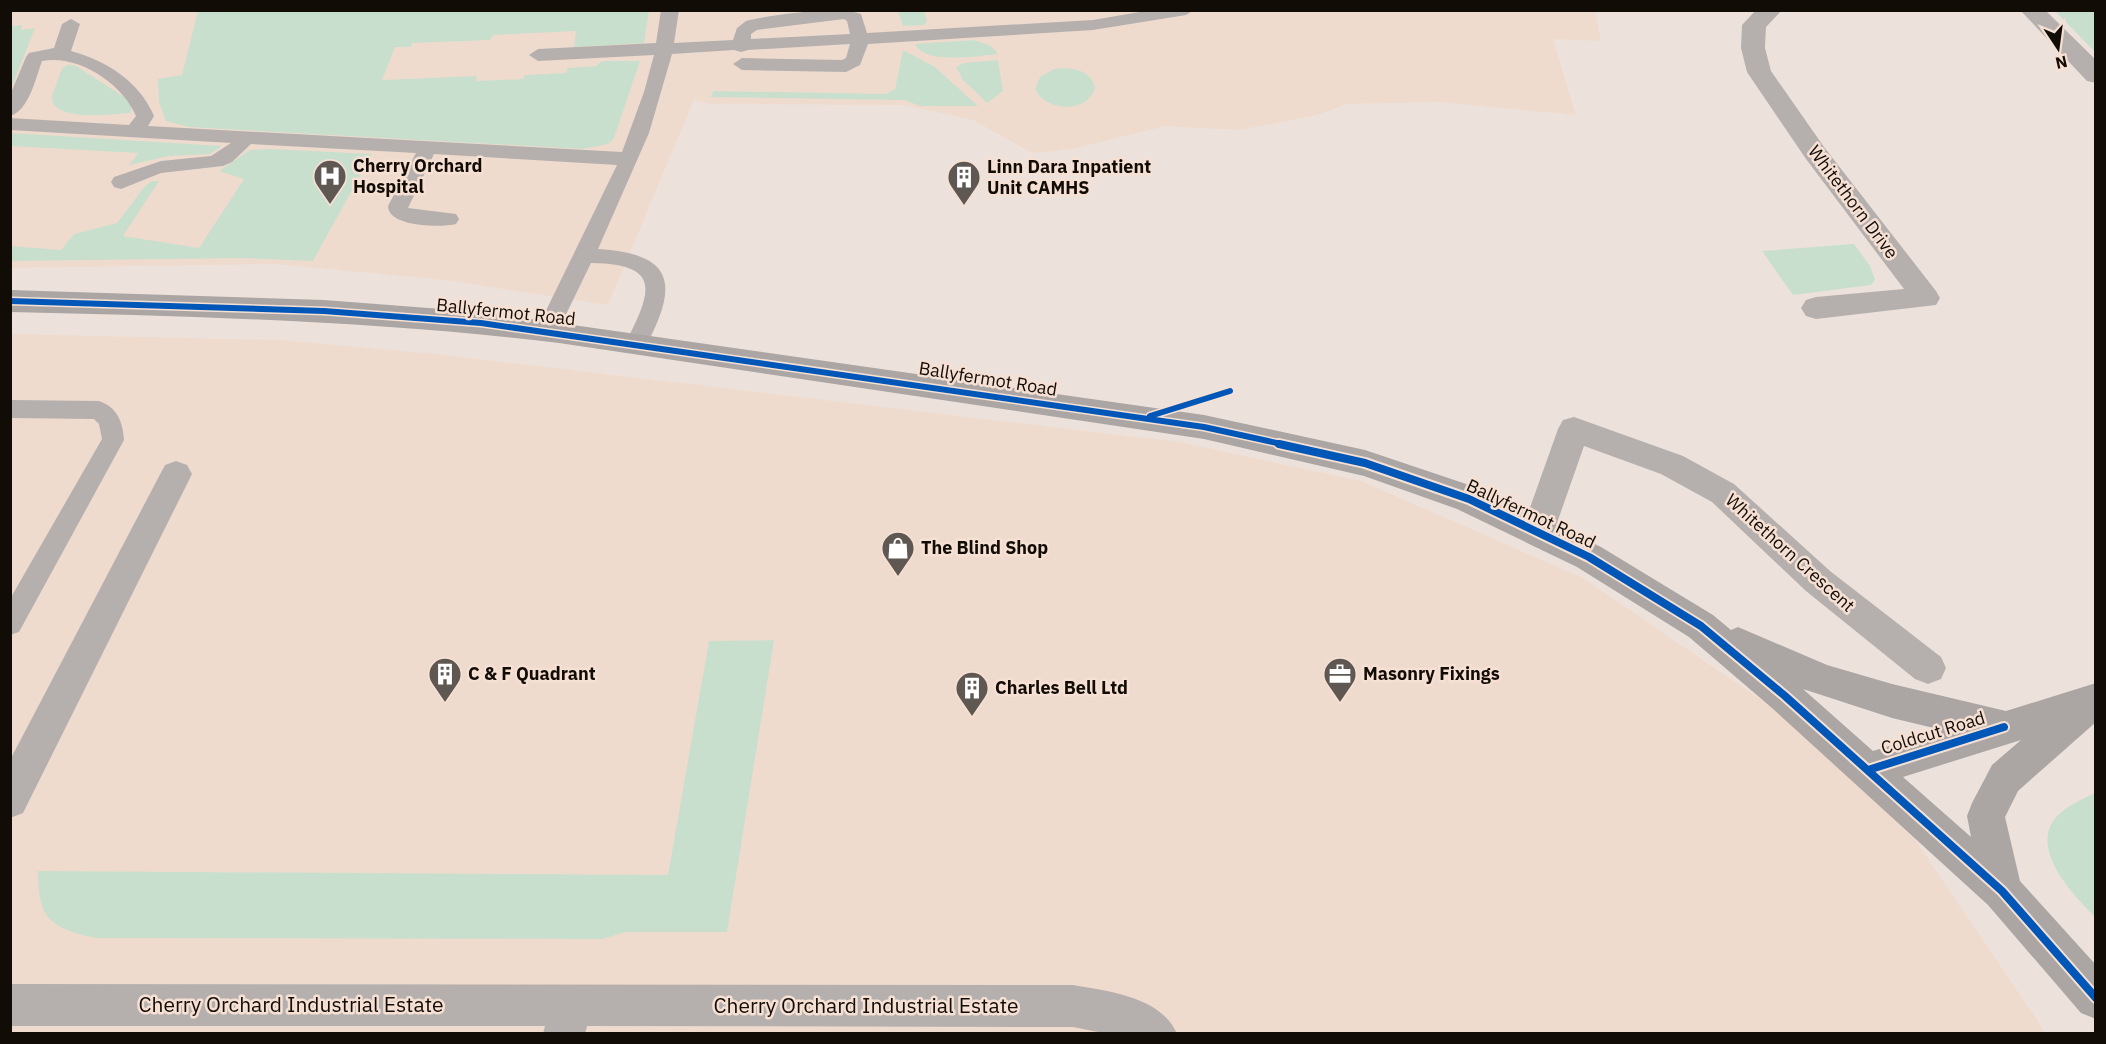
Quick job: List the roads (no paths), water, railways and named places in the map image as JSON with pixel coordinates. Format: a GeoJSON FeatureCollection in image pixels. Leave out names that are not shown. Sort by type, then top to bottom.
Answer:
{"type":"FeatureCollection","features":[{"type":"Feature","properties":{"kind":"main road","name":"Ballyfermot Road"},"geometry":{"type":"LineString","coordinates":[[10,301],[366,314],[548,329],[636,344],[1204,427],[1365,463],[1469,499],[1539,530],[1589,557],[1701,626],[1868,770],[2002,891],[2066,960],[2096,998]]}},
{"type":"Feature","properties":{"kind":"main road"},"geometry":{"type":"LineString","coordinates":[[1701,626],[1822,680],[1892,701],[2004,727]]}},
{"type":"Feature","properties":{"kind":"main road"},"geometry":{"type":"LineString","coordinates":[[2002,891],[1986,816],[2005,778],[2095,701]]}},
{"type":"Feature","properties":{"kind":"main road","name":"Coldcut Road"},"geometry":{"type":"LineString","coordinates":[[1868,770],[2095,701]]}},
{"type":"Feature","properties":{"kind":"street","name":"Whitethorn Drive"},"geometry":{"type":"LineString","coordinates":[[1771,10],[1754,25],[1753,48],[1759,72],[1815,153],[1926,298],[1816,308]]}},
{"type":"Feature","properties":{"kind":"street"},"geometry":{"type":"LineString","coordinates":[[2031,10],[2096,75]]}},
{"type":"Feature","properties":{"kind":"street","name":"Whitethorn Crescent"},"geometry":{"type":"LineString","coordinates":[[1539,530],[1574,429],[1671,465],[1723,493],[1818,581],[1928,668]]}},
{"type":"Feature","properties":{"kind":"street"},"geometry":{"type":"LineString","coordinates":[[10,800],[176,474]]}},
{"type":"Feature","properties":{"kind":"street","name":"Cherry Orchard Industrial Estate"},"geometry":{"type":"LineString","coordinates":[[10,1005],[567,1019],[1073,1006],[1122,1016],[1156,1034]]}},
{"type":"Feature","properties":{"kind":"lane"},"geometry":{"type":"LineString","coordinates":[[548,329],[611,204],[665,50],[670,10]]}},
{"type":"Feature","properties":{"kind":"lane"},"geometry":{"type":"LineString","coordinates":[[741,55],[860,39],[1027,30],[1126,15],[1186,10]]}},
{"type":"Feature","properties":{"kind":"lane"},"geometry":{"type":"LineString","coordinates":[[538,55],[665,50],[846,66],[854,61],[860,39],[855,18],[846,14],[752,25],[743,32],[741,55]]}},
{"type":"Feature","properties":{"kind":"lane"},"geometry":{"type":"LineString","coordinates":[[61,54],[72,24]]}},
{"type":"Feature","properties":{"kind":"lane"},"geometry":{"type":"LineString","coordinates":[[10,110],[17,101],[34,57],[61,54],[92,66],[130,91],[142,105],[145,116],[135,130]]}},
{"type":"Feature","properties":{"kind":"lane"},"geometry":{"type":"LineString","coordinates":[[10,124],[627,159]]}},
{"type":"Feature","properties":{"kind":"lane"},"geometry":{"type":"LineString","coordinates":[[121,182],[160,168],[220,162],[235,151],[246,137]]}},
{"type":"Feature","properties":{"kind":"lane"},"geometry":{"type":"LineString","coordinates":[[428,148],[398,206],[398,212],[408,216],[449,219]]}},
{"type":"Feature","properties":{"kind":"lane"},"geometry":{"type":"LineString","coordinates":[[583,256],[627,258],[644,266],[650,272],[654,280],[655,300],[636,344]]}},
{"type":"Feature","properties":{"kind":"lane"},"geometry":{"type":"LineString","coordinates":[[10,410],[99,410],[107,416],[112,425],[113,440],[10,624]]}},
{"type":"Feature","properties":{"kind":"place","name":"Cherry Orchard Hospital"},"geometry":{"type":"Point","coordinates":[330,205]}},
{"type":"Feature","properties":{"kind":"place","name":"Linn Dara Inpatient Unit CAMHS"},"geometry":{"type":"Point","coordinates":[964,206]}},
{"type":"Feature","properties":{"kind":"place","name":"The Blind Shop"},"geometry":{"type":"Point","coordinates":[898,577]}},
{"type":"Feature","properties":{"kind":"place","name":"C & F Quadrant"},"geometry":{"type":"Point","coordinates":[445,703]}},
{"type":"Feature","properties":{"kind":"place","name":"Masonry Fixings"},"geometry":{"type":"Point","coordinates":[1340,703]}},
{"type":"Feature","properties":{"kind":"place","name":"Charles Bell Ltd"},"geometry":{"type":"Point","coordinates":[972,717]}}]}
